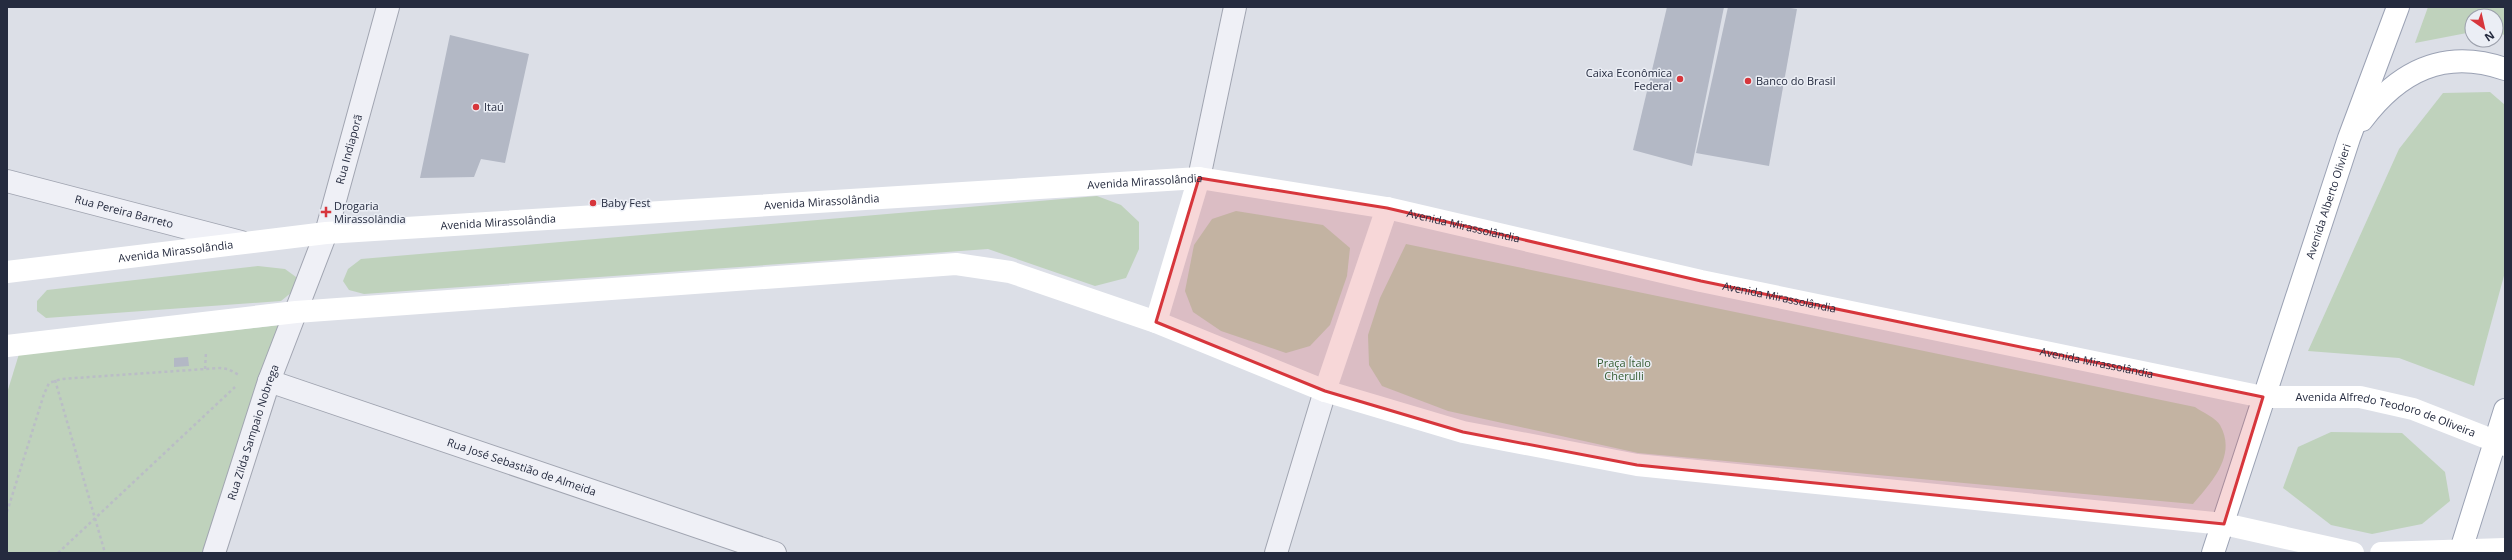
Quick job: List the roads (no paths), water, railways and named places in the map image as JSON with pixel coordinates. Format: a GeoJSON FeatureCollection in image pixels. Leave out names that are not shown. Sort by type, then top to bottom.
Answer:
{"type":"FeatureCollection","features":[{"type":"Feature","properties":{"kind":"main road","name":"Avenida Alberto Olivieri"},"geometry":{"type":"LineString","coordinates":[[2213,553],[2224,524],[2263,398],[2349,138],[2398,7]]}},
{"type":"Feature","properties":{"kind":"main road"},"geometry":{"type":"LineString","coordinates":[[2349,138],[2378,99],[2401,79],[2428,66],[2457,61],[2487,63],[2505,69]]}},
{"type":"Feature","properties":{"kind":"main road","name":"Avenida Mirassolândia"},"geometry":{"type":"LineString","coordinates":[[7,272],[241,242],[326,233],[1199,178],[1387,208],[1701,281],[2263,398]]}},
{"type":"Feature","properties":{"kind":"main road"},"geometry":{"type":"LineString","coordinates":[[1156,322],[1199,178]]}},
{"type":"Feature","properties":{"kind":"main road"},"geometry":{"type":"LineString","coordinates":[[1326,391],[1387,208]]}},
{"type":"Feature","properties":{"kind":"main road"},"geometry":{"type":"LineString","coordinates":[[8,350],[296,312],[956,264],[1010,272],[1156,322],[1326,391],[1463,432],[1637,465],[2224,524],[2353,553]]}},
{"type":"Feature","properties":{"kind":"main road","name":"Avenida Alfredo Teodoro de Oliveira"},"geometry":{"type":"LineString","coordinates":[[2263,398],[2360,397],[2413,409],[2499,444]]}},
{"type":"Feature","properties":{"kind":"main road"},"geometry":{"type":"LineString","coordinates":[[2461,551],[2499,444],[2505,410]]}},
{"type":"Feature","properties":{"kind":"main road"},"geometry":{"type":"LineString","coordinates":[[2380,553],[2505,549]]}},
{"type":"Feature","properties":{"kind":"street","name":"Rua Indiaporã"},"geometry":{"type":"LineString","coordinates":[[296,312],[326,233],[388,7]]}},
{"type":"Feature","properties":{"kind":"street"},"geometry":{"type":"LineString","coordinates":[[1199,178],[1235,7]]}},
{"type":"Feature","properties":{"kind":"street","name":"Rua Pereira Barreto"},"geometry":{"type":"LineString","coordinates":[[7,181],[241,242]]}},
{"type":"Feature","properties":{"kind":"street","name":"Rua Zilda Sampaio Nobrega"},"geometry":{"type":"LineString","coordinates":[[214,553],[269,381],[296,312]]}},
{"type":"Feature","properties":{"kind":"street","name":"Rua José Sebastião de Almeida"},"geometry":{"type":"LineString","coordinates":[[269,381],[775,553]]}},
{"type":"Feature","properties":{"kind":"street"},"geometry":{"type":"LineString","coordinates":[[1276,553],[1326,391]]}},
{"type":"Feature","properties":{"kind":"place","name":"Caixa Econômica Federal"},"geometry":{"type":"Point","coordinates":[1680,79]}},
{"type":"Feature","properties":{"kind":"place","name":"Banco do Brasil"},"geometry":{"type":"Point","coordinates":[1748,81]}},
{"type":"Feature","properties":{"kind":"place","name":"Itaú"},"geometry":{"type":"Point","coordinates":[476,107]}},
{"type":"Feature","properties":{"kind":"place","name":"Baby Fest"},"geometry":{"type":"Point","coordinates":[593,203]}},
{"type":"Feature","properties":{"kind":"place","name":"Drogaria Mirassolândia"},"geometry":{"type":"Point","coordinates":[326,212]}},
{"type":"Feature","properties":{"kind":"park label","name":"Praça Ítalo Cherulli"},"geometry":{"type":"Point","coordinates":[1624,369]}}]}
